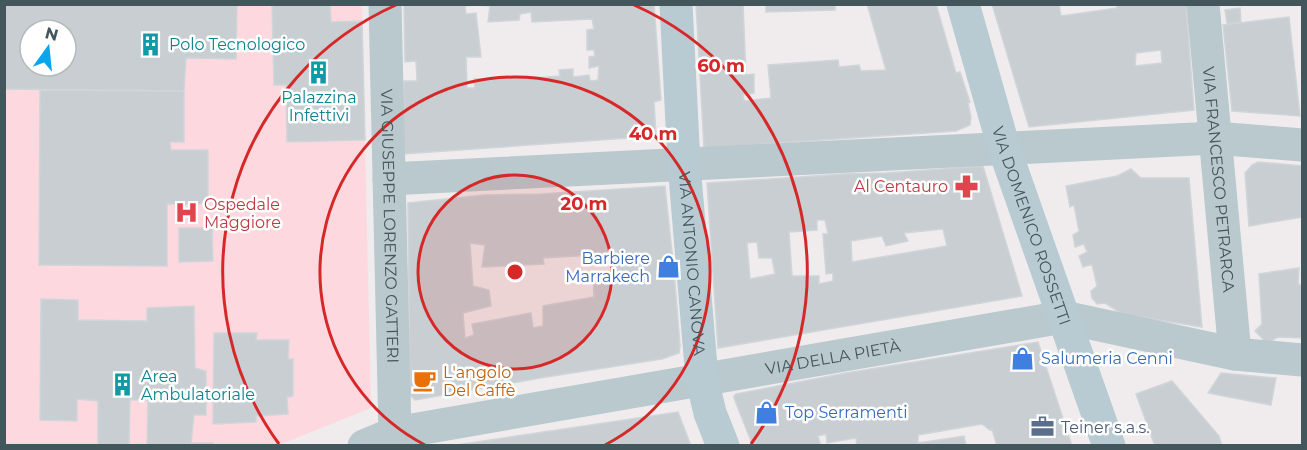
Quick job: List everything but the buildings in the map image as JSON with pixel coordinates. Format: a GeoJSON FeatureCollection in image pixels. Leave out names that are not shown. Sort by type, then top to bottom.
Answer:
{"type":"FeatureCollection","features":[{"type":"Feature","properties":{"kind":"main road","name":"VIA ANTONIO CANOVA"},"geometry":{"type":"LineString","coordinates":[[676,4],[684,164],[702,380],[710,412],[723,446]]}},
{"type":"Feature","properties":{"kind":"main road","name":"VIA DOMENICO ROSSETTI"},"geometry":{"type":"LineString","coordinates":[[963,4],[1004,148],[1109,446]]}},
{"type":"Feature","properties":{"kind":"street","name":"VIA GIUSEPPE LORENZO GATTERI"},"geometry":{"type":"LineString","coordinates":[[385,4],[397,439]]}},
{"type":"Feature","properties":{"kind":"street","name":"VIA FRANCESCO PETRARCA"},"geometry":{"type":"LineString","coordinates":[[1203,4],[1235,354]]}},
{"type":"Feature","properties":{"kind":"street"},"geometry":{"type":"LineString","coordinates":[[390,179],[1215,138],[1302,144]]}},
{"type":"Feature","properties":{"kind":"street","name":"VIA DELLA PIETÀ"},"geometry":{"type":"LineString","coordinates":[[364,446],[702,380],[1063,316],[1235,354],[1302,360]]}},
{"type":"Feature","properties":{"kind":"shaded area","name":"Ospedale Maggiore"},"geometry":{"type":"Polygon","coordinates":[[[4,5],[362,5],[371,408],[279,445],[5,445],[4,5]]]}},
{"type":"Feature","properties":{"kind":"place","name":"Polo Tecnologico"},"geometry":{"type":"Point","coordinates":[151,44]}},
{"type":"Feature","properties":{"kind":"place","name":"Palazzina Infettivi"},"geometry":{"type":"Point","coordinates":[319,72]}},
{"type":"Feature","properties":{"kind":"place","name":"Al Centauro"},"geometry":{"type":"Point","coordinates":[966,186]}},
{"type":"Feature","properties":{"kind":"place","name":"Ospedale Maggiore"},"geometry":{"type":"Point","coordinates":[186,213]}},
{"type":"Feature","properties":{"kind":"place","name":"Barbiere Marrakech"},"geometry":{"type":"Point","coordinates":[668,267]}},
{"type":"Feature","properties":{"kind":"place","name":"Salumeria Cenni"},"geometry":{"type":"Point","coordinates":[1023,358]}},
{"type":"Feature","properties":{"kind":"place","name":"L'angolo Del Caffè"},"geometry":{"type":"Point","coordinates":[425,381]}},
{"type":"Feature","properties":{"kind":"place","name":"Area Ambulatoriale"},"geometry":{"type":"Point","coordinates":[123,385]}},
{"type":"Feature","properties":{"kind":"place","name":"Top Serramenti"},"geometry":{"type":"Point","coordinates":[767,412]}},
{"type":"Feature","properties":{"kind":"place","name":"Teiner s.a.s."},"geometry":{"type":"Point","coordinates":[1043,427]}}]}
